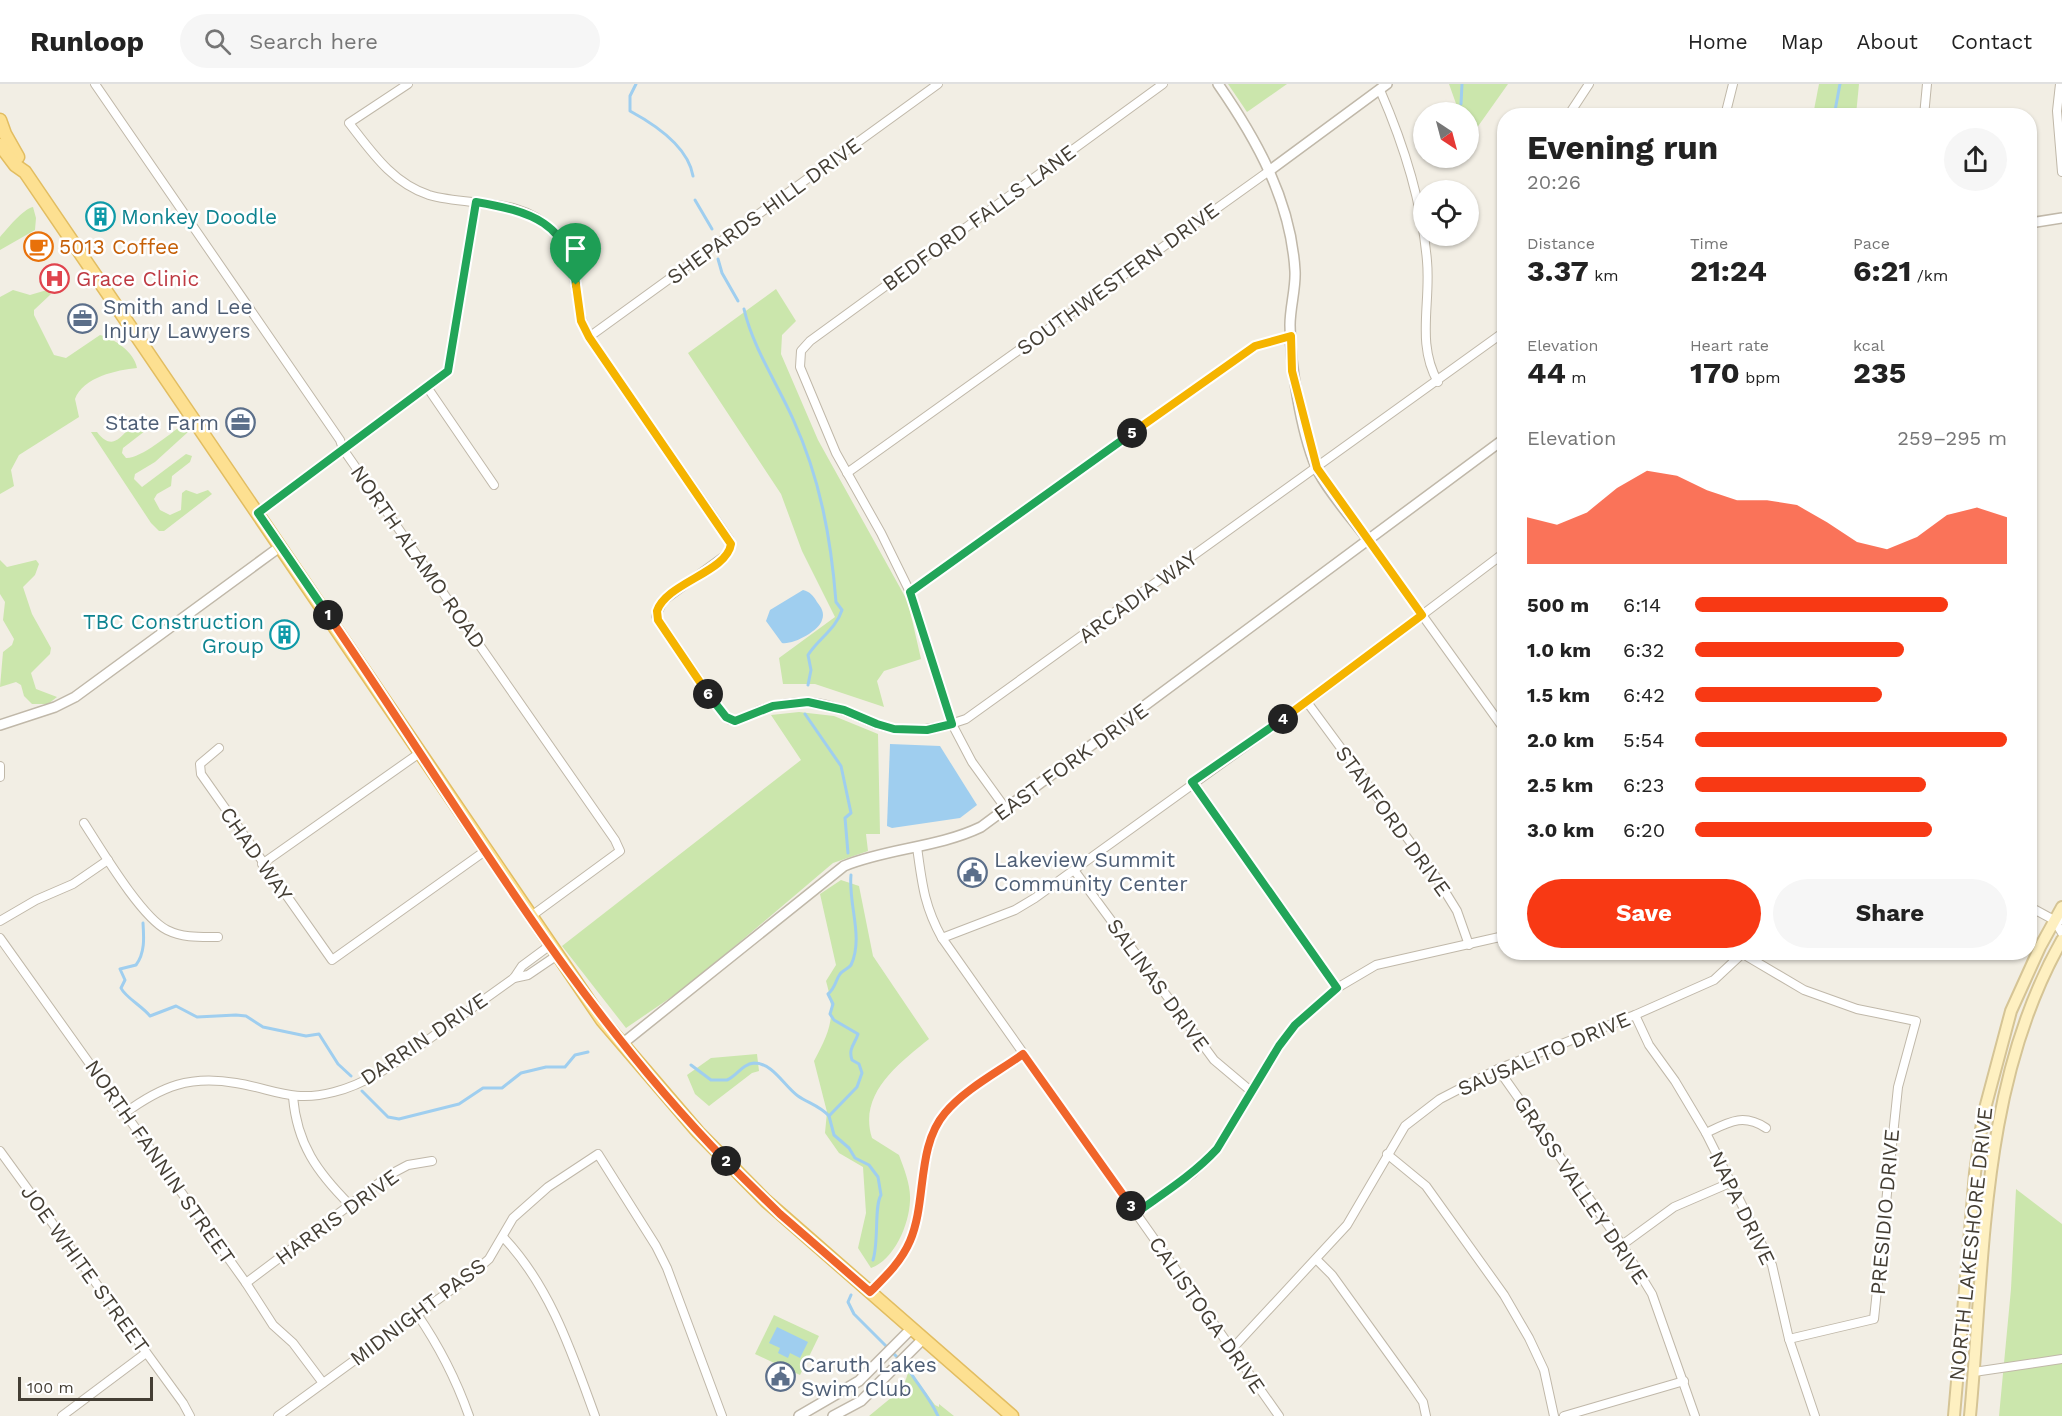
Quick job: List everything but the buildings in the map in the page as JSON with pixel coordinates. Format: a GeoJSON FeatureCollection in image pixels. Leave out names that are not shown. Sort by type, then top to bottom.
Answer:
{"type":"FeatureCollection","features":[{"type":"Feature","properties":{"kind":"main road"},"geometry":{"type":"LineString","coordinates":[[0,120],[25,172],[421,752],[553,951],[622,1044],[683,1116],[747,1182],[923,1340],[1012,1416]]}},
{"type":"Feature","properties":{"kind":"main road"},"geometry":{"type":"LineString","coordinates":[[0,145],[15,165],[25,172]]}},
{"type":"Feature","properties":{"kind":"main road","name":"NORTH LAKESHORE DRIVE"},"geometry":{"type":"LineString","coordinates":[[1953,1416],[1976,1163],[1985,1106],[2011,1011],[2058,920],[2062,907]]}},
{"type":"Feature","properties":{"kind":"main road","name":"NORTH LAKESHORE DRIVE"},"geometry":{"type":"LineString","coordinates":[[1970,1416],[1990,1182],[2003,1098],[2030,1008],[2062,940]]}},
{"type":"Feature","properties":{"kind":"main road"},"geometry":{"type":"LineString","coordinates":[[1958,1371],[1974,1372]]}},
{"type":"Feature","properties":{"kind":"street","name":"NORTH ALAMO ROAD"},"geometry":{"type":"LineString","coordinates":[[95,84],[340,440],[343,449],[612,834],[620,851],[530,917]]}},
{"type":"Feature","properties":{"kind":"street"},"geometry":{"type":"LineString","coordinates":[[408,84],[349,123],[386,170],[413,187],[429,195],[520,209],[553,230],[571,260],[581,321],[589,337]]}},
{"type":"Feature","properties":{"kind":"street","name":"SHEPARDS HILL DRIVE"},"geometry":{"type":"LineString","coordinates":[[589,337],[938,84]]}},
{"type":"Feature","properties":{"kind":"street","name":"BEDFORD FALLS LANE"},"geometry":{"type":"LineString","coordinates":[[847,473],[800,367],[800,355],[810,341],[1163,84]]}},
{"type":"Feature","properties":{"kind":"street"},"geometry":{"type":"LineString","coordinates":[[1218,84],[1249,132],[1269,171],[1289,226],[1295,272],[1291,336],[1292,371],[1317,468],[1497,719]]}},
{"type":"Feature","properties":{"kind":"street"},"geometry":{"type":"LineString","coordinates":[[1573,108],[1589,84]]}},
{"type":"Feature","properties":{"kind":"street"},"geometry":{"type":"LineString","coordinates":[[1727,108],[1733,84]]}},
{"type":"Feature","properties":{"kind":"street"},"geometry":{"type":"LineString","coordinates":[[1924,108],[1926,84]]}},
{"type":"Feature","properties":{"kind":"street"},"geometry":{"type":"LineString","coordinates":[[2060,84],[2057,111],[2062,172]]}},
{"type":"Feature","properties":{"kind":"street"},"geometry":{"type":"LineString","coordinates":[[1383,87],[1417,192],[1427,262],[1425,344],[1429,366],[1438,382]]}},
{"type":"Feature","properties":{"kind":"street","name":"SOUTHWESTERN DRIVE"},"geometry":{"type":"LineString","coordinates":[[847,473],[1383,87]]}},
{"type":"Feature","properties":{"kind":"street"},"geometry":{"type":"LineString","coordinates":[[258,513],[448,371],[476,202]]}},
{"type":"Feature","properties":{"kind":"street"},"geometry":{"type":"LineString","coordinates":[[2037,222],[2062,218]]}},
{"type":"Feature","properties":{"kind":"street"},"geometry":{"type":"LineString","coordinates":[[910,592],[1247,351],[1270,340],[1291,336]]}},
{"type":"Feature","properties":{"kind":"street","name":"ARCADIA WAY"},"geometry":{"type":"LineString","coordinates":[[589,337],[729,540],[730,550],[723,558],[663,600],[657,611],[658,620],[722,713],[735,721],[773,706],[808,702],[844,710],[894,729],[927,730],[966,719],[996,700],[1497,337]]}},
{"type":"Feature","properties":{"kind":"street"},"geometry":{"type":"LineString","coordinates":[[426,387],[494,486]]}},
{"type":"Feature","properties":{"kind":"street","name":"EAST FORK DRIVE"},"geometry":{"type":"LineString","coordinates":[[622,1044],[844,866],[869,856],[957,838],[981,827],[1006,810],[1497,444]]}},
{"type":"Feature","properties":{"kind":"street"},"geometry":{"type":"LineString","coordinates":[[847,473],[881,533],[910,592],[952,724],[972,762],[1006,810]]}},
{"type":"Feature","properties":{"kind":"street"},"geometry":{"type":"LineString","coordinates":[[0,725],[56,707],[75,697],[281,546]]}},
{"type":"Feature","properties":{"kind":"street"},"geometry":{"type":"LineString","coordinates":[[942,938],[1015,910],[1074,870],[1192,782],[1307,702],[1497,558]]}},
{"type":"Feature","properties":{"kind":"street","name":"STANFORD DRIVE"},"geometry":{"type":"LineString","coordinates":[[1307,702],[1436,877],[1457,911],[1469,945]]}},
{"type":"Feature","properties":{"kind":"street","name":"CHAD WAY"},"geometry":{"type":"LineString","coordinates":[[219,748],[200,764],[201,774],[262,864],[332,960],[485,851]]}},
{"type":"Feature","properties":{"kind":"street"},"geometry":{"type":"LineString","coordinates":[[262,864],[421,752]]}},
{"type":"Feature","properties":{"kind":"street"},"geometry":{"type":"LineString","coordinates":[[0,766],[0,777]]}},
{"type":"Feature","properties":{"kind":"street"},"geometry":{"type":"LineString","coordinates":[[1192,782],[1337,988]]}},
{"type":"Feature","properties":{"kind":"street"},"geometry":{"type":"LineString","coordinates":[[84,823],[108,860],[151,916],[165,929],[195,937],[218,937]]}},
{"type":"Feature","properties":{"kind":"street","name":"CALISTOGA DRIVE"},"geometry":{"type":"LineString","coordinates":[[917,847],[924,898],[929,915],[942,938],[1279,1416]]}},
{"type":"Feature","properties":{"kind":"street"},"geometry":{"type":"LineString","coordinates":[[0,921],[36,900],[73,884],[108,860]]}},
{"type":"Feature","properties":{"kind":"street","name":"SALINAS DRIVE"},"geometry":{"type":"LineString","coordinates":[[1074,870],[1214,1060],[1252,1092]]}},
{"type":"Feature","properties":{"kind":"street"},"geometry":{"type":"LineString","coordinates":[[2037,910],[2058,920],[2062,933]]}},
{"type":"Feature","properties":{"kind":"street","name":"NORTH FANNIN STREET"},"geometry":{"type":"LineString","coordinates":[[0,938],[246,1283],[273,1325],[293,1343],[322,1383]]}},
{"type":"Feature","properties":{"kind":"street"},"geometry":{"type":"LineString","coordinates":[[1136,1213],[1209,1158],[1217,1149],[1279,1046],[1295,1025],[1337,988],[1376,965],[1497,938]]}},
{"type":"Feature","properties":{"kind":"street","name":"DARRIN DRIVE"},"geometry":{"type":"LineString","coordinates":[[125,1113],[159,1090],[201,1080],[236,1083],[293,1097],[333,1093],[379,1074],[514,978],[522,966],[553,951]]}},
{"type":"Feature","properties":{"kind":"street","name":"SAUSALITO DRIVE"},"geometry":{"type":"LineString","coordinates":[[1232,1349],[1347,1226],[1405,1126],[1440,1099],[1498,1069],[1635,1015],[1714,980],[1736,960]]}},
{"type":"Feature","properties":{"kind":"street","name":"PRESIDIO DRIVE"},"geometry":{"type":"LineString","coordinates":[[1755,960],[1804,990],[1857,1009],[1916,1021],[1898,1087],[1874,1319],[1790,1339]]}},
{"type":"Feature","properties":{"kind":"street","name":"NAPA DRIVE"},"geometry":{"type":"LineString","coordinates":[[1635,1015],[1648,1044],[1675,1082],[1706,1133],[1772,1265],[1790,1339],[1815,1416]]}},
{"type":"Feature","properties":{"kind":"street"},"geometry":{"type":"LineString","coordinates":[[870,1292],[899,1261],[911,1239],[934,1133],[945,1113],[969,1092],[1023,1054]]}},
{"type":"Feature","properties":{"kind":"street","name":"GRASS VALLEY DRIVE"},"geometry":{"type":"LineString","coordinates":[[1498,1069],[1622,1245],[1652,1294],[1695,1416]]}},
{"type":"Feature","properties":{"kind":"street"},"geometry":{"type":"LineString","coordinates":[[293,1097],[295,1123],[307,1151],[335,1190],[350,1205]]}},
{"type":"Feature","properties":{"kind":"street"},"geometry":{"type":"LineString","coordinates":[[1706,1133],[1731,1121],[1753,1120],[1766,1128]]}},
{"type":"Feature","properties":{"kind":"street","name":"JOE WHITE STREET"},"geometry":{"type":"LineString","coordinates":[[0,1151],[190,1416]]}},
{"type":"Feature","properties":{"kind":"street","name":"MIDNIGHT PASS"},"geometry":{"type":"LineString","coordinates":[[278,1416],[489,1259],[513,1218],[548,1187],[598,1154],[651,1236],[667,1268],[722,1416]]}},
{"type":"Feature","properties":{"kind":"street"},"geometry":{"type":"LineString","coordinates":[[1387,1154],[1426,1186],[1504,1295],[1529,1338],[1544,1370],[1554,1416]]}},
{"type":"Feature","properties":{"kind":"street","name":"HARRIS DRIVE"},"geometry":{"type":"LineString","coordinates":[[246,1283],[391,1174],[408,1165],[432,1161]]}},
{"type":"Feature","properties":{"kind":"street"},"geometry":{"type":"LineString","coordinates":[[1622,1245],[1674,1207],[1732,1182]]}},
{"type":"Feature","properties":{"kind":"street"},"geometry":{"type":"LineString","coordinates":[[503,1237],[525,1260],[558,1321],[595,1416]]}},
{"type":"Feature","properties":{"kind":"street"},"geometry":{"type":"LineString","coordinates":[[1317,1260],[1332,1275],[1412,1386],[1423,1402],[1426,1416]]}},
{"type":"Feature","properties":{"kind":"street"},"geometry":{"type":"LineString","coordinates":[[417,1314],[435,1339],[459,1388],[469,1416]]}},
{"type":"Feature","properties":{"kind":"street"},"geometry":{"type":"LineString","coordinates":[[799,1416],[859,1381],[911,1329]]}},
{"type":"Feature","properties":{"kind":"street"},"geometry":{"type":"LineString","coordinates":[[834,1416],[861,1401],[923,1340]]}},
{"type":"Feature","properties":{"kind":"street"},"geometry":{"type":"LineString","coordinates":[[62,1416],[146,1353]]}},
{"type":"Feature","properties":{"kind":"street"},"geometry":{"type":"LineString","coordinates":[[1974,1372],[2062,1359]]}},
{"type":"Feature","properties":{"kind":"street"},"geometry":{"type":"LineString","coordinates":[[1564,1416],[1684,1381]]}},
{"type":"Feature","properties":{"kind":"green space"},"geometry":{"type":"Polygon","coordinates":[[[1228,84],[1287,84],[1247,112],[1228,84]]]}},
{"type":"Feature","properties":{"kind":"green space"},"geometry":{"type":"Polygon","coordinates":[[[1449,84],[1508,84],[1479,125],[1479,102],[1455,102],[1449,84]]]}},
{"type":"Feature","properties":{"kind":"green space"},"geometry":{"type":"Polygon","coordinates":[[[1819,84],[1859,84],[1857,108],[1814,108],[1819,84]]]}},
{"type":"Feature","properties":{"kind":"green space"},"geometry":{"type":"Polygon","coordinates":[[[33,207],[36,218],[35,230],[0,250],[0,237],[20,215],[33,207]]]}},
{"type":"Feature","properties":{"kind":"green space"},"geometry":{"type":"Polygon","coordinates":[[[776,289],[796,321],[782,335],[781,354],[818,440],[908,602],[921,659],[884,671],[877,681],[884,707],[815,684],[783,684],[779,658],[835,617],[802,551],[781,494],[688,353],[776,289]]]}},
{"type":"Feature","properties":{"kind":"green space"},"geometry":{"type":"Polygon","coordinates":[[[13,290],[30,295],[47,290],[51,294],[34,310],[34,315],[54,355],[66,358],[100,335],[123,347],[132,357],[137,368],[101,376],[85,385],[75,399],[79,417],[19,455],[11,470],[14,486],[0,494],[0,297],[13,290]]]}},
{"type":"Feature","properties":{"kind":"green space"},"geometry":{"type":"Polygon","coordinates":[[[137,421],[143,421],[146,425],[145,431],[123,448],[122,453],[126,458],[139,455],[182,425],[188,426],[188,432],[155,462],[135,474],[134,479],[142,487],[186,454],[192,456],[190,462],[172,476],[171,486],[157,494],[154,499],[160,510],[170,515],[181,510],[182,493],[186,490],[197,494],[208,490],[212,494],[164,531],[159,531],[151,523],[91,432],[97,432],[103,439],[114,441],[137,421]]]}},
{"type":"Feature","properties":{"kind":"green space"},"geometry":{"type":"Polygon","coordinates":[[[0,560],[7,567],[36,560],[39,564],[35,575],[23,587],[32,614],[51,648],[50,654],[31,673],[36,689],[57,697],[48,704],[32,704],[24,696],[21,685],[16,682],[0,687],[3,652],[12,645],[14,639],[3,620],[5,602],[0,594],[0,560]]]}},
{"type":"Feature","properties":{"kind":"green space"},"geometry":{"type":"Polygon","coordinates":[[[799,712],[834,716],[878,734],[880,834],[866,834],[868,851],[833,863],[689,985],[626,1028],[562,946],[801,760],[771,715],[799,712]]]}},
{"type":"Feature","properties":{"kind":"green space"},"geometry":{"type":"Polygon","coordinates":[[[841,880],[859,886],[873,956],[929,1039],[884,1081],[871,1107],[869,1122],[872,1138],[899,1155],[907,1177],[910,1195],[907,1220],[899,1240],[887,1258],[871,1268],[858,1248],[866,1213],[863,1167],[839,1153],[825,1133],[827,1112],[814,1061],[828,1031],[831,1004],[826,981],[836,965],[820,894],[841,880]]]}},
{"type":"Feature","properties":{"kind":"green space"},"geometry":{"type":"Polygon","coordinates":[[[757,1054],[759,1071],[752,1073],[709,1106],[695,1094],[687,1075],[711,1058],[757,1054]]]}},
{"type":"Feature","properties":{"kind":"green space"},"geometry":{"type":"Polygon","coordinates":[[[2016,1189],[2062,1224],[2062,1416],[1999,1416],[2011,1289],[2016,1189]]]}},
{"type":"Feature","properties":{"kind":"green space"},"geometry":{"type":"Polygon","coordinates":[[[774,1315],[819,1336],[800,1375],[755,1354],[774,1315]]]}},
{"type":"Feature","properties":{"kind":"green space"},"geometry":{"type":"Polygon","coordinates":[[[908,1373],[918,1382],[935,1405],[939,1407],[939,1404],[954,1416],[869,1416],[903,1388],[908,1373]]]}},
{"type":"Feature","properties":{"kind":"water"},"geometry":{"type":"Polygon","coordinates":[[[803,590],[811,594],[820,606],[823,613],[822,620],[816,629],[805,636],[792,642],[782,643],[766,621],[770,610],[803,590]]]}},
{"type":"Feature","properties":{"kind":"water"},"geometry":{"type":"Polygon","coordinates":[[[890,744],[940,746],[977,805],[960,818],[892,828],[887,826],[890,744]]]}},
{"type":"Feature","properties":{"kind":"water"},"geometry":{"type":"Polygon","coordinates":[[[777,1327],[808,1342],[800,1358],[790,1353],[788,1358],[778,1353],[780,1348],[769,1343],[777,1327]]]}},
{"type":"Feature","properties":{"kind":"waterway"},"geometry":{"type":"LineString","coordinates":[[636,84],[630,96],[630,111],[669,137],[684,155],[693,176]]}},
{"type":"Feature","properties":{"kind":"waterway"},"geometry":{"type":"LineString","coordinates":[[1461,102],[1462,84]]}},
{"type":"Feature","properties":{"kind":"waterway"},"geometry":{"type":"LineString","coordinates":[[1836,108],[1840,84]]}},
{"type":"Feature","properties":{"kind":"waterway"},"geometry":{"type":"LineString","coordinates":[[695,200],[712,229]]}},
{"type":"Feature","properties":{"kind":"waterway"},"geometry":{"type":"LineString","coordinates":[[718,259],[722,273],[738,301]]}},
{"type":"Feature","properties":{"kind":"waterway"},"geometry":{"type":"LineString","coordinates":[[744,309],[753,338],[793,419],[810,463],[823,509],[836,602],[842,610],[836,623],[808,655],[811,670],[808,685]]}},
{"type":"Feature","properties":{"kind":"waterway"},"geometry":{"type":"LineString","coordinates":[[805,714],[841,766],[851,813],[845,818],[848,853]]}},
{"type":"Feature","properties":{"kind":"waterway"},"geometry":{"type":"LineString","coordinates":[[851,875],[856,932],[855,954],[851,965],[840,974],[828,994],[833,1004],[830,1014],[834,1020],[858,1034],[851,1049],[851,1056],[852,1060],[859,1064],[862,1073],[857,1087],[829,1116],[834,1135],[849,1148],[855,1158],[869,1165],[878,1177],[881,1195],[873,1260]]}},
{"type":"Feature","properties":{"kind":"waterway"},"geometry":{"type":"LineString","coordinates":[[143,923],[144,940],[141,955],[136,965],[120,969],[125,980],[121,988],[150,1016],[176,1006],[197,1017],[246,1016],[263,1027],[306,1036],[319,1034],[338,1064],[351,1076]]}},
{"type":"Feature","properties":{"kind":"waterway"},"geometry":{"type":"LineString","coordinates":[[362,1091],[388,1117],[399,1119],[459,1104],[483,1088],[502,1088],[521,1073],[546,1067],[565,1067],[575,1055],[588,1052]]}},
{"type":"Feature","properties":{"kind":"waterway"},"geometry":{"type":"LineString","coordinates":[[691,1065],[711,1080],[727,1080],[750,1064],[761,1064],[773,1071],[798,1096],[829,1116]]}},
{"type":"Feature","properties":{"kind":"waterway"},"geometry":{"type":"LineString","coordinates":[[851,1295],[848,1302],[854,1314],[907,1367],[938,1416]]}},
{"type":"Feature","properties":{"kind":"place","name":"Monkey Doodle"},"geometry":{"type":"Point","coordinates":[100,217]}},
{"type":"Feature","properties":{"kind":"place","name":"5013 Coffee"},"geometry":{"type":"Point","coordinates":[38,247]}},
{"type":"Feature","properties":{"kind":"place","name":"Grace Clinic"},"geometry":{"type":"Point","coordinates":[55,279]}},
{"type":"Feature","properties":{"kind":"place","name":"Smith and Lee Injury Lawyers"},"geometry":{"type":"Point","coordinates":[82,319]}},
{"type":"Feature","properties":{"kind":"place","name":"State Farm"},"geometry":{"type":"Point","coordinates":[240,423]}},
{"type":"Feature","properties":{"kind":"place","name":"TBC Construction Group"},"geometry":{"type":"Point","coordinates":[285,634]}},
{"type":"Feature","properties":{"kind":"place","name":"Lakeview Summit Community Center"},"geometry":{"type":"Point","coordinates":[973,872]}},
{"type":"Feature","properties":{"kind":"place","name":"Caruth Lakes Swim Club"},"geometry":{"type":"Point","coordinates":[780,1377]}},
{"type":"Feature","properties":{"kind":"route"},"geometry":{"type":"LineString","coordinates":[[476,202],[520,209],[553,230],[564,244],[571,260],[576,285],[581,321],[589,337],[731,544],[730,550],[723,558],[663,600],[656,616],[722,713],[735,721],[773,706],[789,702],[808,702],[825,704],[894,729],[927,730],[952,724],[910,592],[1255,346],[1291,336],[1292,371],[1317,468],[1422,615],[1307,702],[1192,782],[1337,988],[1295,1025],[1279,1046],[1217,1149],[1209,1158],[1136,1213],[1023,1054],[969,1092],[945,1113],[934,1133],[911,1239],[899,1261],[870,1292],[780,1214],[747,1182],[661,1092],[602,1020],[485,851],[421,752],[258,513],[448,371],[476,202]]}}]}
